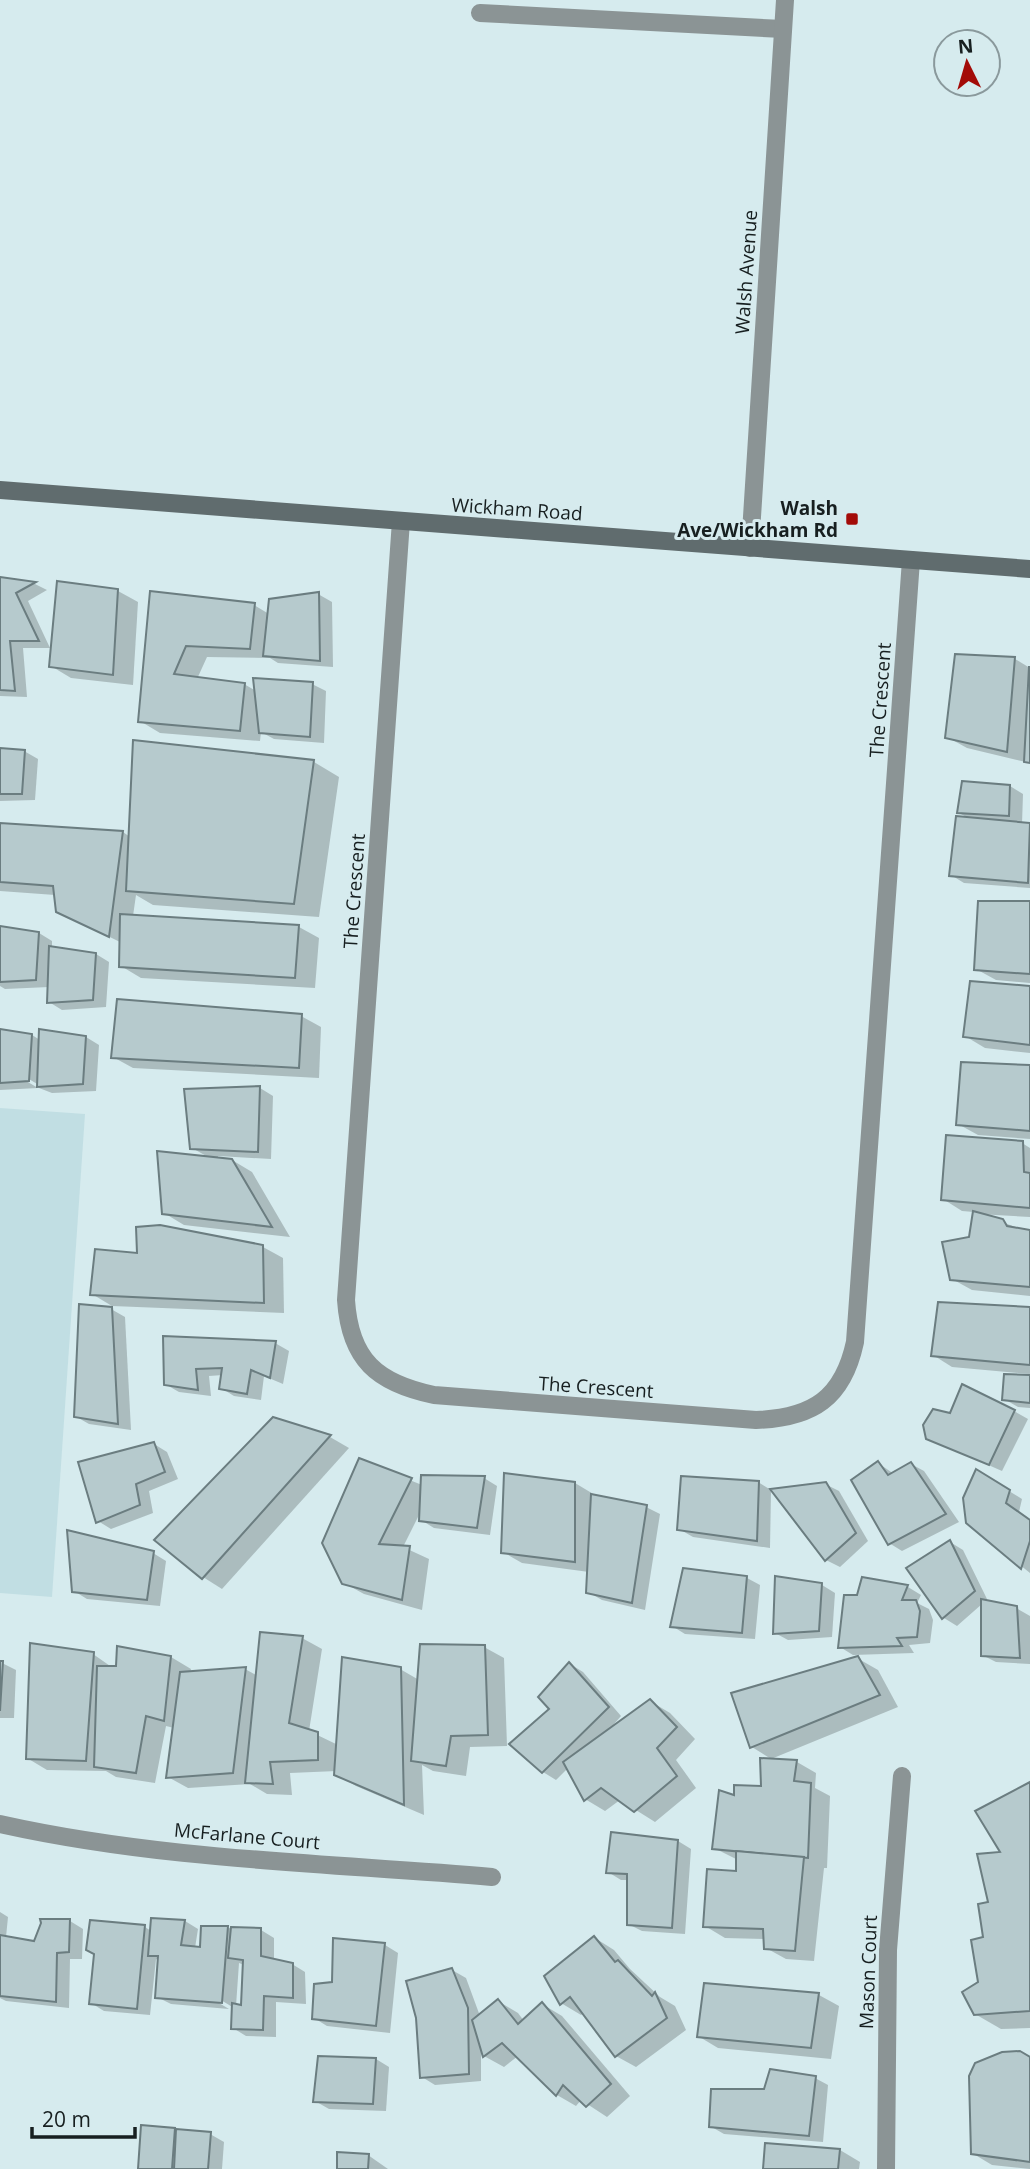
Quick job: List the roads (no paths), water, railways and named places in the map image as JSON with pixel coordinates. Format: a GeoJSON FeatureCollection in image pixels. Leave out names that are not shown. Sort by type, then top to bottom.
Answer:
{"type":"FeatureCollection","features":[{"type":"Feature","properties":{"kind":"main road","name":"Wickham Road"},"geometry":{"type":"LineString","coordinates":[[0,490],[1030,569]]}},
{"type":"Feature","properties":{"kind":"street","name":"Walsh Avenue"},"geometry":{"type":"LineString","coordinates":[[750,548],[785,0]]}},
{"type":"Feature","properties":{"kind":"street"},"geometry":{"type":"LineString","coordinates":[[480,13],[783,29]]}},
{"type":"Feature","properties":{"kind":"street","name":"The Crescent"},"geometry":{"type":"LineString","coordinates":[[401,521],[346,1300],[353,1341],[363,1360],[400,1387],[434,1395],[780,1420],[800,1414],[832,1394],[843,1380],[855,1342],[911,561]]}},
{"type":"Feature","properties":{"kind":"street","name":"Mason Court"},"geometry":{"type":"LineString","coordinates":[[886,2169],[888,1950],[902,1776]]}},
{"type":"Feature","properties":{"kind":"street","name":"McFarlane Court"},"geometry":{"type":"LineString","coordinates":[[0,1824],[115,1846],[492,1877]]}},
{"type":"Feature","properties":{"kind":"place","name":"Walsh Ave/Wickham Rd"},"geometry":{"type":"Point","coordinates":[852,519]}}]}
